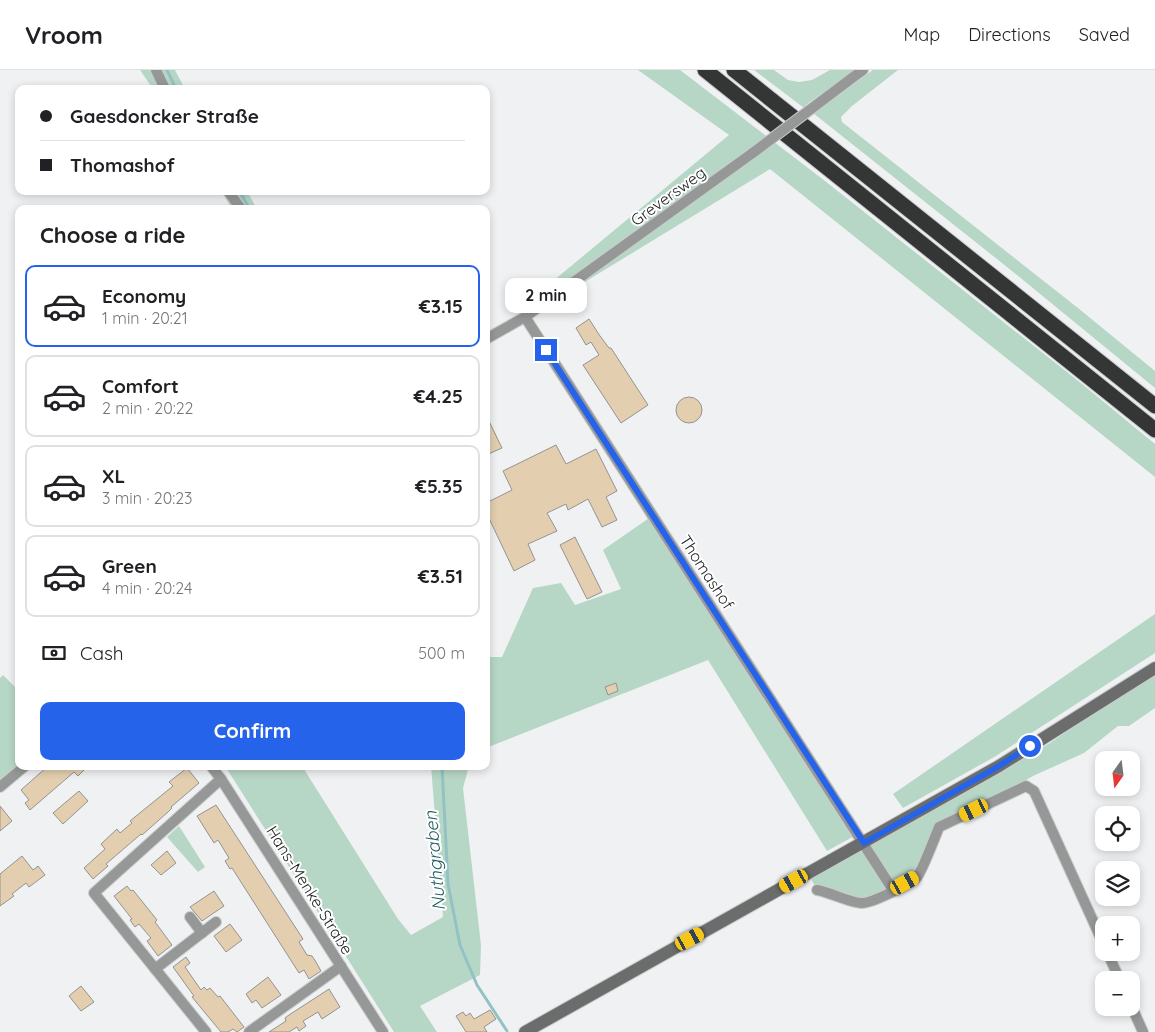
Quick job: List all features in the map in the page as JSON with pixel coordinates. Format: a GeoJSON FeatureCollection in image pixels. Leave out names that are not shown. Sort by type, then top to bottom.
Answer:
{"type":"FeatureCollection","features":[{"type":"Feature","properties":{"kind":"highway"},"geometry":{"type":"LineString","coordinates":[[704,70],[1155,430]]}},
{"type":"Feature","properties":{"kind":"highway"},"geometry":{"type":"LineString","coordinates":[[734,70],[1155,406]]}},
{"type":"Feature","properties":{"kind":"main road"},"geometry":{"type":"LineString","coordinates":[[525,1032],[999,766],[1155,668]]}},
{"type":"Feature","properties":{"kind":"street"},"geometry":{"type":"LineString","coordinates":[[156,70],[163,85]]}},
{"type":"Feature","properties":{"kind":"street","name":"Greversweg"},"geometry":{"type":"LineString","coordinates":[[490,337],[525,317],[754,152],[863,70]]}},
{"type":"Feature","properties":{"kind":"street","name":"Thomashof"},"geometry":{"type":"LineString","coordinates":[[525,317],[893,890]]}},
{"type":"Feature","properties":{"kind":"street"},"geometry":{"type":"LineString","coordinates":[[0,788],[20,770]]}},
{"type":"Feature","properties":{"kind":"street","name":"Hans-Menke-Straße"},"geometry":{"type":"LineString","coordinates":[[214,770],[383,1032]]}},
{"type":"Feature","properties":{"kind":"street"},"geometry":{"type":"LineString","coordinates":[[206,1032],[94,893],[221,779]]}},
{"type":"Feature","properties":{"kind":"street"},"geometry":{"type":"LineString","coordinates":[[817,890],[827,892],[846,901],[864,903],[875,900],[917,877],[939,827],[1026,786],[1034,791],[1095,925]]}},
{"type":"Feature","properties":{"kind":"street"},"geometry":{"type":"LineString","coordinates":[[190,917],[202,933]]}},
{"type":"Feature","properties":{"kind":"street"},"geometry":{"type":"LineString","coordinates":[[156,969],[216,922]]}},
{"type":"Feature","properties":{"kind":"street"},"geometry":{"type":"LineString","coordinates":[[249,1032],[341,966]]}},
{"type":"Feature","properties":{"kind":"street"},"geometry":{"type":"LineString","coordinates":[[1136,1016],[1143,1032]]}},
{"type":"Feature","properties":{"kind":"green space"},"geometry":{"type":"Polygon","coordinates":[[[140,70],[175,70],[183,85],[150,85],[140,70]]]}},
{"type":"Feature","properties":{"kind":"green space"},"geometry":{"type":"Polygon","coordinates":[[[638,70],[680,70],[825,181],[1155,444],[1155,477],[770,169],[588,280],[558,302],[547,286],[729,135],[638,70]]]}},
{"type":"Feature","properties":{"kind":"green space"},"geometry":{"type":"Polygon","coordinates":[[[754,70],[774,70],[788,80],[799,82],[812,80],[830,70],[856,70],[804,108],[754,70]]]}},
{"type":"Feature","properties":{"kind":"green space"},"geometry":{"type":"Polygon","coordinates":[[[873,70],[898,70],[852,106],[841,117],[842,122],[1155,371],[1155,388],[1007,267],[813,113],[873,70]]]}},
{"type":"Feature","properties":{"kind":"green space"},"geometry":{"type":"Polygon","coordinates":[[[223,195],[249,195],[255,205],[230,205],[223,195]]]}},
{"type":"Feature","properties":{"kind":"green space"},"geometry":{"type":"Polygon","coordinates":[[[652,516],[858,834],[827,851],[708,660],[490,746],[490,657],[502,657],[533,588],[561,583],[575,605],[621,589],[603,550],[652,516]]]}},
{"type":"Feature","properties":{"kind":"green space"},"geometry":{"type":"Polygon","coordinates":[[[1155,614],[1155,653],[996,756],[903,808],[893,794],[1155,614]]]}},
{"type":"Feature","properties":{"kind":"green space"},"geometry":{"type":"Polygon","coordinates":[[[1155,671],[1155,708],[1129,726],[1118,726],[1084,753],[1026,780],[1026,786],[939,827],[917,877],[864,903],[817,890],[811,879],[1050,743],[1155,671]]]}},
{"type":"Feature","properties":{"kind":"green space"},"geometry":{"type":"Polygon","coordinates":[[[3,675],[15,687],[15,770],[0,787],[0,678],[3,675]]]}},
{"type":"Feature","properties":{"kind":"green space"},"geometry":{"type":"Polygon","coordinates":[[[228,770],[305,770],[398,919],[411,935],[443,917],[431,770],[468,770],[463,788],[481,945],[480,975],[420,1006],[437,1032],[394,1032],[228,770]]]}},
{"type":"Feature","properties":{"kind":"green space"},"geometry":{"type":"Polygon","coordinates":[[[179,826],[205,867],[198,872],[167,837],[179,826]]]}},
{"type":"Feature","properties":{"kind":"building"},"geometry":{"type":"Polygon","coordinates":[[[589,319],[609,348],[611,348],[648,405],[621,423],[583,365],[599,355],[591,342],[586,345],[576,328],[589,319]]]}},
{"type":"Feature","properties":{"kind":"building"},"geometry":{"type":"Polygon","coordinates":[[[689,397],[698,401],[702,410],[698,419],[689,423],[680,419],[676,410],[680,401],[689,397]]]}},
{"type":"Feature","properties":{"kind":"building"},"geometry":{"type":"Polygon","coordinates":[[[490,423],[502,448],[490,453],[490,423]]]}},
{"type":"Feature","properties":{"kind":"building"},"geometry":{"type":"Polygon","coordinates":[[[556,445],[566,464],[596,449],[617,491],[606,497],[617,520],[602,527],[588,499],[568,510],[566,504],[547,513],[557,531],[528,544],[535,560],[514,571],[490,520],[490,501],[512,490],[503,471],[556,445]]]}},
{"type":"Feature","properties":{"kind":"building"},"geometry":{"type":"Polygon","coordinates":[[[575,537],[602,592],[587,599],[560,545],[575,537]]]}},
{"type":"Feature","properties":{"kind":"building"},"geometry":{"type":"Polygon","coordinates":[[[616,683],[618,691],[608,695],[605,687],[616,683]]]}},
{"type":"Feature","properties":{"kind":"building"},"geometry":{"type":"Polygon","coordinates":[[[44,770],[84,770],[78,776],[74,772],[30,810],[25,803],[29,800],[21,790],[44,770]]]}},
{"type":"Feature","properties":{"kind":"building"},"geometry":{"type":"Polygon","coordinates":[[[184,770],[189,770],[199,783],[142,835],[106,864],[108,866],[93,879],[84,868],[105,849],[101,844],[117,829],[120,833],[132,823],[130,821],[173,786],[169,782],[184,770]]]}},
{"type":"Feature","properties":{"kind":"building"},"geometry":{"type":"Polygon","coordinates":[[[79,791],[88,801],[63,824],[53,813],[79,791]]]}},
{"type":"Feature","properties":{"kind":"building"},"geometry":{"type":"Polygon","coordinates":[[[216,805],[303,939],[299,942],[307,955],[312,956],[321,971],[309,979],[304,970],[299,973],[232,868],[230,869],[225,861],[229,858],[218,840],[214,843],[197,816],[216,805]]]}},
{"type":"Feature","properties":{"kind":"building"},"geometry":{"type":"Polygon","coordinates":[[[0,806],[12,821],[0,831],[0,806]]]}},
{"type":"Feature","properties":{"kind":"building"},"geometry":{"type":"Polygon","coordinates":[[[167,851],[176,863],[161,875],[151,865],[167,851]]]}},
{"type":"Feature","properties":{"kind":"building"},"geometry":{"type":"Polygon","coordinates":[[[22,856],[33,870],[38,866],[45,875],[29,887],[26,883],[12,894],[14,896],[0,906],[0,874],[22,856]]]}},
{"type":"Feature","properties":{"kind":"building"},"geometry":{"type":"Polygon","coordinates":[[[127,886],[131,891],[133,890],[157,920],[155,922],[172,945],[158,956],[147,941],[151,938],[139,924],[135,927],[130,920],[132,919],[114,896],[127,886]]]}},
{"type":"Feature","properties":{"kind":"building"},"geometry":{"type":"Polygon","coordinates":[[[214,891],[224,906],[202,921],[190,907],[214,891]]]}},
{"type":"Feature","properties":{"kind":"building"},"geometry":{"type":"Polygon","coordinates":[[[230,924],[242,940],[226,952],[214,936],[230,924]]]}},
{"type":"Feature","properties":{"kind":"building"},"geometry":{"type":"Polygon","coordinates":[[[186,957],[190,963],[185,967],[201,990],[204,987],[207,990],[210,988],[218,997],[220,996],[244,1027],[237,1032],[233,1029],[228,1032],[221,1032],[192,997],[194,996],[173,967],[186,957]]]}},
{"type":"Feature","properties":{"kind":"building"},"geometry":{"type":"Polygon","coordinates":[[[268,977],[281,995],[262,1008],[256,1000],[252,1003],[246,994],[268,977]]]}},
{"type":"Feature","properties":{"kind":"building"},"geometry":{"type":"Polygon","coordinates":[[[81,986],[94,1002],[81,1011],[69,996],[81,986]]]}},
{"type":"Feature","properties":{"kind":"building"},"geometry":{"type":"Polygon","coordinates":[[[329,989],[340,1007],[322,1019],[318,1012],[303,1021],[306,1026],[299,1031],[297,1027],[289,1032],[269,1032],[286,1021],[285,1018],[289,1015],[329,989]]]}},
{"type":"Feature","properties":{"kind":"building"},"geometry":{"type":"Polygon","coordinates":[[[490,1010],[496,1019],[484,1027],[487,1032],[466,1032],[456,1016],[463,1012],[466,1016],[470,1013],[474,1019],[490,1010]]]}},
{"type":"Feature","properties":{"kind":"waterway","name":"Nuthgraben"},"geometry":{"type":"LineString","coordinates":[[167,70],[174,85]]}},
{"type":"Feature","properties":{"kind":"waterway","name":"Nuthgraben"},"geometry":{"type":"LineString","coordinates":[[241,195],[248,205]]}},
{"type":"Feature","properties":{"kind":"waterway","name":"Nuthgraben"},"geometry":{"type":"LineString","coordinates":[[442,770],[448,884],[460,945],[477,985],[507,1031]]}},
{"type":"Feature","properties":{"kind":"route"},"geometry":{"type":"LineString","coordinates":[[546,350],[864,843],[999,766],[1030,746]]}}]}
